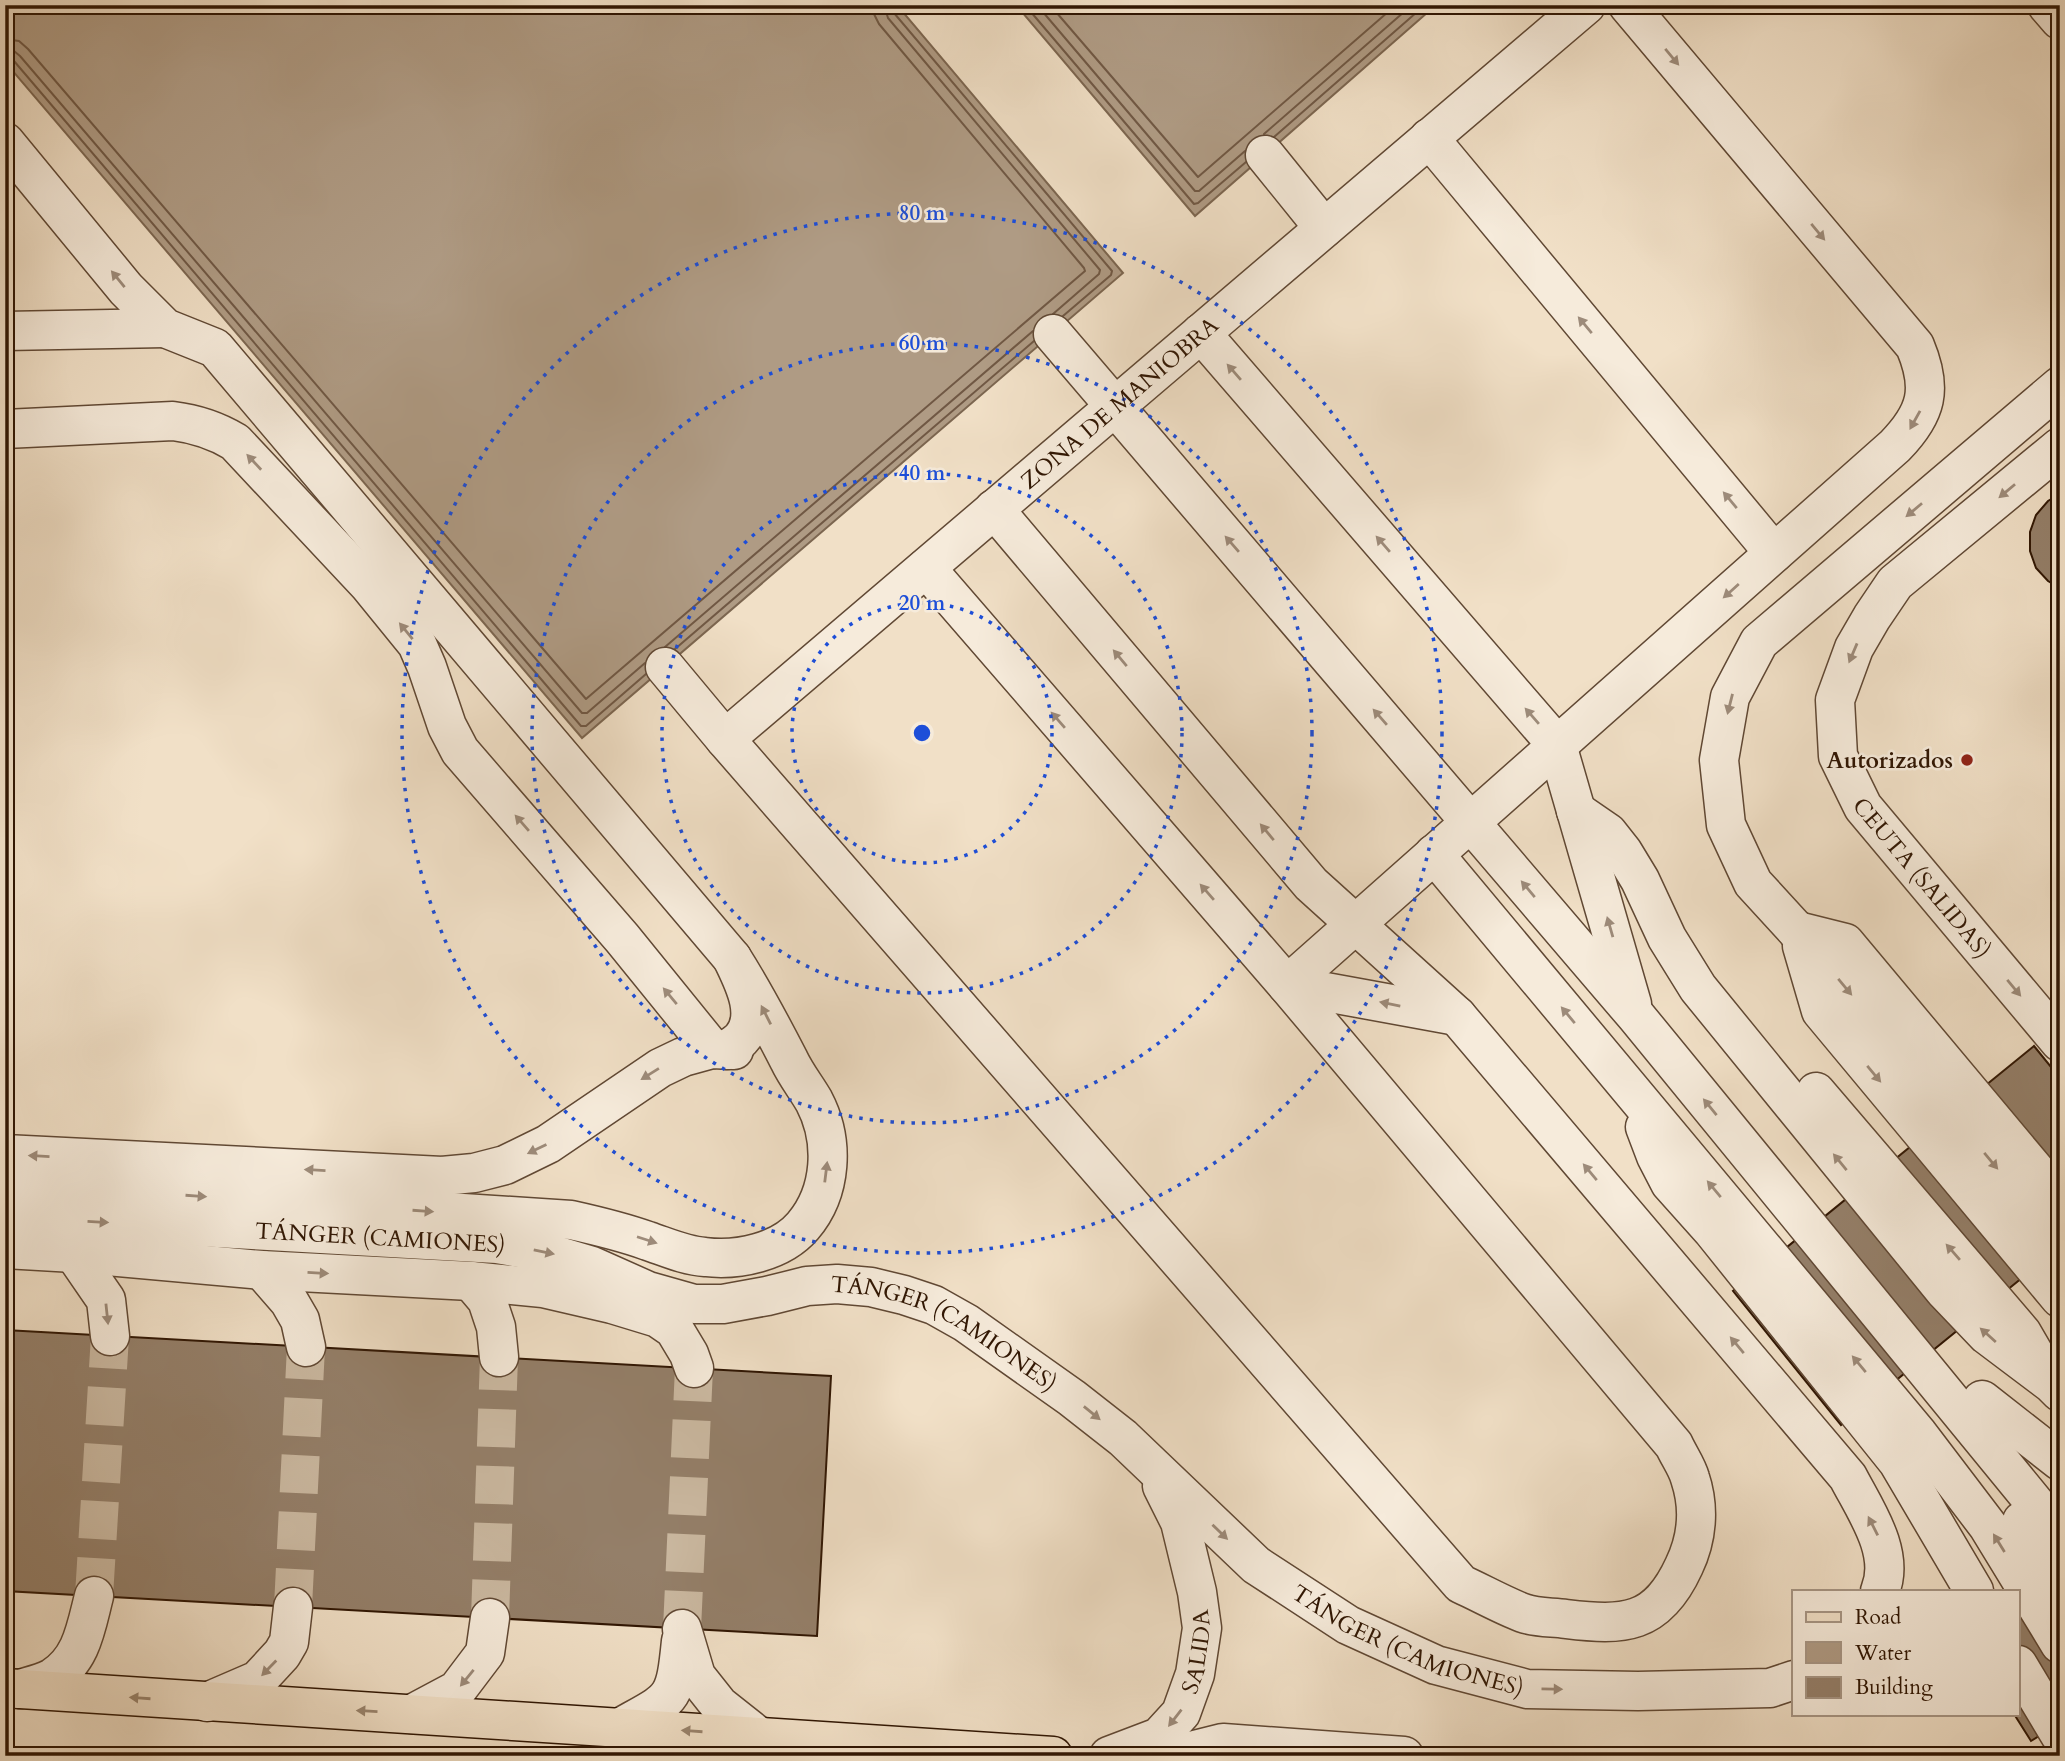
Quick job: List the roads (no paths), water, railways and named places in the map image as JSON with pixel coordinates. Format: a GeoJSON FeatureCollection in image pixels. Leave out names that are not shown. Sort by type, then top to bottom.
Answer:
{"type":"FeatureCollection","features":[{"type":"Feature","properties":{"kind":"main road"},"geometry":{"type":"LineString","coordinates":[[13,1689],[1053,1756]]}},
{"type":"Feature","properties":{"kind":"street","name":"ZONA DE MANIOBRA"},"geometry":{"type":"LineString","coordinates":[[725,738],[1586,5]]}},
{"type":"Feature","properties":{"kind":"street"},"geometry":{"type":"LineString","coordinates":[[1287,985],[1910,430],[1921,411],[1926,389],[1923,367],[1914,346],[1628,5]]}},
{"type":"Feature","properties":{"kind":"street"},"geometry":{"type":"LineString","coordinates":[[2047,5],[2060,20]]}},
{"type":"Feature","properties":{"kind":"street"},"geometry":{"type":"LineString","coordinates":[[1429,138],[1774,553]]}},
{"type":"Feature","properties":{"kind":"street"},"geometry":{"type":"LineString","coordinates":[[5,142],[126,289],[165,328]]}},
{"type":"Feature","properties":{"kind":"street"},"geometry":{"type":"LineString","coordinates":[[1265,155],[1324,228]]}},
{"type":"Feature","properties":{"kind":"street"},"geometry":{"type":"LineString","coordinates":[[5,331],[165,328],[215,348],[732,958],[757,997],[797,1076],[814,1102],[824,1131],[828,1160],[824,1189],[814,1213],[795,1235],[770,1249],[743,1256],[704,1257],[607,1227],[571,1220],[5,1183]]}},
{"type":"Feature","properties":{"kind":"street"},"geometry":{"type":"LineString","coordinates":[[1201,333],[1557,745],[1636,1016]]}},
{"type":"Feature","properties":{"kind":"street"},"geometry":{"type":"LineString","coordinates":[[1053,334],[1636,1016],[2042,1512],[2060,1542]]}},
{"type":"Feature","properties":{"kind":"street"},"geometry":{"type":"LineString","coordinates":[[2060,386],[1759,642],[1730,697],[1719,760],[1726,825],[1754,883],[2060,1242]]}},
{"type":"Feature","properties":{"kind":"street"},"geometry":{"type":"LineString","coordinates":[[5,429],[173,421],[196,424],[235,442],[369,585],[417,644],[447,726],[460,751],[720,1050],[757,1055],[776,1062],[797,1076]]}},
{"type":"Feature","properties":{"kind":"street","name":"CEUTA (SALIDAS)"},"geometry":{"type":"LineString","coordinates":[[2060,447],[1895,583],[1854,648],[1835,700],[1838,756],[1863,807],[2060,1042]]}},
{"type":"Feature","properties":{"kind":"street"},"geometry":{"type":"LineString","coordinates":[[994,509],[1311,884],[1457,1016],[1848,1477],[1881,1541],[1885,1580],[1880,1590]]}},
{"type":"Feature","properties":{"kind":"street"},"geometry":{"type":"LineString","coordinates":[[665,667],[1461,1584],[1526,1614],[1614,1623],[1639,1617],[1660,1603],[1676,1584],[1692,1550],[1697,1514],[1690,1478],[1674,1445],[1287,985],[926,568]]}},
{"type":"Feature","properties":{"kind":"street"},"geometry":{"type":"LineString","coordinates":[[1576,811],[1608,833],[1623,852],[1640,880],[1667,938],[1698,988],[1944,1290],[1987,1335],[2056,1388]]}},
{"type":"Feature","properties":{"kind":"street"},"geometry":{"type":"LineString","coordinates":[[1434,854],[1918,1434],[1988,1526],[2060,1644]]}},
{"type":"Feature","properties":{"kind":"street"},"geometry":{"type":"LineString","coordinates":[[1797,931],[1845,943],[2060,1200]]}},
{"type":"Feature","properties":{"kind":"street"},"geometry":{"type":"LineString","coordinates":[[1797,931],[1821,1011],[2060,1298]]}},
{"type":"Feature","properties":{"kind":"street"},"geometry":{"type":"LineString","coordinates":[[5,1154],[442,1176],[474,1173],[505,1165],[548,1144],[660,1068],[683,1057],[720,1050],[742,1038],[750,1012],[747,990],[732,958]]}},
{"type":"Feature","properties":{"kind":"street"},"geometry":{"type":"LineString","coordinates":[[1287,985],[1457,1016]]}},
{"type":"Feature","properties":{"kind":"street"},"geometry":{"type":"LineString","coordinates":[[1629,1088],[1656,1156],[1670,1183],[1720,1240],[1898,1462],[1972,1590]]}},
{"type":"Feature","properties":{"kind":"street"},"geometry":{"type":"LineString","coordinates":[[1735,1137],[1772,1153],[1982,1400],[2060,1498]]}},
{"type":"Feature","properties":{"kind":"street"},"geometry":{"type":"LineString","coordinates":[[1735,1137],[1752,1184],[2003,1490],[2060,1583]]}},
{"type":"Feature","properties":{"kind":"street"},"geometry":{"type":"LineString","coordinates":[[24,1217],[59,1233],[74,1253],[106,1300],[110,1336]]}},
{"type":"Feature","properties":{"kind":"street","name":"TÁNGER (CAMIONES)"},"geometry":{"type":"LineString","coordinates":[[24,1217],[497,1244],[548,1252],[592,1266],[648,1291],[694,1304],[723,1304],[807,1286],[837,1284],[871,1287],[905,1295],[934,1305],[966,1323],[1072,1398],[1123,1438],[1256,1565],[1348,1625],[1436,1665],[1527,1689],[1638,1691],[1770,1688],[1792,1681]]}},
{"type":"Feature","properties":{"kind":"street"},"geometry":{"type":"LineString","coordinates":[[5,1249],[262,1270],[471,1281],[543,1288],[658,1318],[674,1329],[694,1368],[700,1347],[711,1329],[729,1315],[767,1296]]}},
{"type":"Feature","properties":{"kind":"street"},"geometry":{"type":"LineString","coordinates":[[262,1270],[289,1301],[300,1320],[306,1347]]}},
{"type":"Feature","properties":{"kind":"street"},"geometry":{"type":"LineString","coordinates":[[471,1281],[486,1300],[496,1327],[499,1357]]}},
{"type":"Feature","properties":{"kind":"street"},"geometry":{"type":"LineString","coordinates":[[612,1304],[694,1304]]}},
{"type":"Feature","properties":{"kind":"street"},"geometry":{"type":"LineString","coordinates":[[1982,1400],[2060,1461]]}},
{"type":"Feature","properties":{"kind":"street","name":"SALIDA"},"geometry":{"type":"LineString","coordinates":[[1109,1756],[1159,1737],[1181,1713],[1195,1674],[1202,1628],[1197,1592],[1181,1522],[1153,1468]]}},
{"type":"Feature","properties":{"kind":"street"},"geometry":{"type":"LineString","coordinates":[[13,1689],[51,1679],[71,1663],[82,1644],[94,1596]]}},
{"type":"Feature","properties":{"kind":"street"},"geometry":{"type":"LineString","coordinates":[[207,1702],[258,1679],[282,1654],[289,1642],[293,1607]]}},
{"type":"Feature","properties":{"kind":"street"},"geometry":{"type":"LineString","coordinates":[[412,1714],[457,1690],[485,1653],[490,1618]]}},
{"type":"Feature","properties":{"kind":"street"},"geometry":{"type":"LineString","coordinates":[[621,1727],[664,1703],[674,1689],[682,1629],[696,1676],[719,1705],[758,1736]]}},
{"type":"Feature","properties":{"kind":"street"},"geometry":{"type":"LineString","coordinates":[[2020,1668],[2060,1735]]}},
{"type":"Feature","properties":{"kind":"street"},"geometry":{"type":"LineString","coordinates":[[1171,1756],[1223,1743],[1404,1756]]}},
{"type":"Feature","properties":{"kind":"water"},"geometry":{"type":"Polygon","coordinates":[[[5,5],[897,5],[1123,273],[582,738],[5,62],[5,5]]]}},
{"type":"Feature","properties":{"kind":"water"},"geometry":{"type":"Polygon","coordinates":[[[1016,5],[1436,5],[1195,216],[1016,5]]]}},
{"type":"Feature","properties":{"kind":"tunnel"},"geometry":{"type":"LineString","coordinates":[[94,1596],[110,1336]]}},
{"type":"Feature","properties":{"kind":"tunnel"},"geometry":{"type":"LineString","coordinates":[[293,1607],[306,1347]]}},
{"type":"Feature","properties":{"kind":"tunnel"},"geometry":{"type":"LineString","coordinates":[[490,1618],[499,1357]]}},
{"type":"Feature","properties":{"kind":"tunnel"},"geometry":{"type":"LineString","coordinates":[[682,1629],[694,1368]]}},
{"type":"Feature","properties":{"kind":"place","name":"Autorizados"},"geometry":{"type":"Point","coordinates":[1967,760]}}]}
